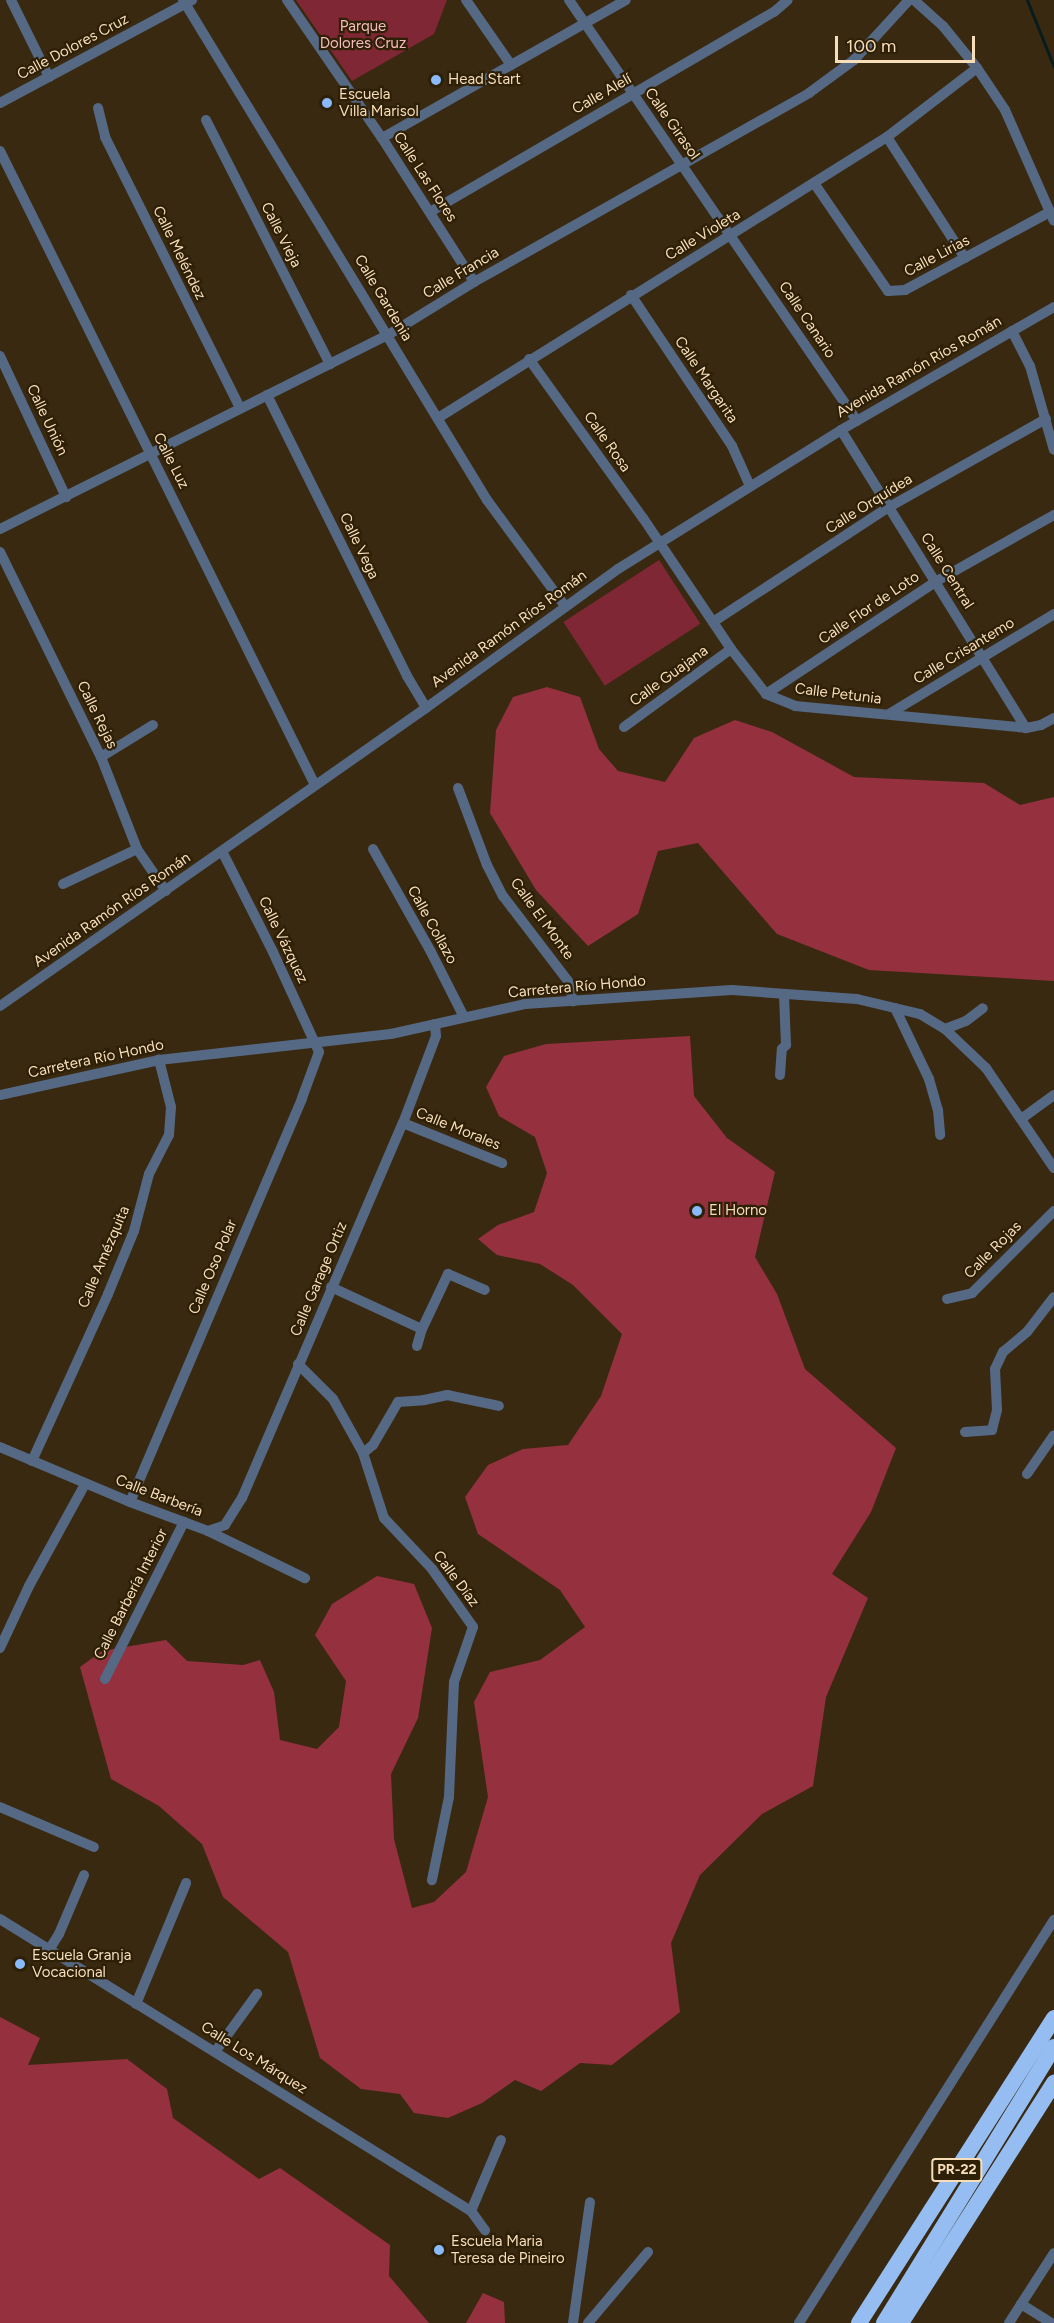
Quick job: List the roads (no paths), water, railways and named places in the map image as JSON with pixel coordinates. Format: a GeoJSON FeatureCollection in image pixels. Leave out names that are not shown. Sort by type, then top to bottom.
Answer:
{"type":"FeatureCollection","features":[{"type":"Feature","properties":{"kind":"highway","name":"PR-22"},"geometry":{"type":"LineString","coordinates":[[859,2323],[1054,2018]]}},
{"type":"Feature","properties":{"kind":"highway"},"geometry":{"type":"LineString","coordinates":[[884,2323],[995,2140],[1054,2048]]}},
{"type":"Feature","properties":{"kind":"highway","name":"PR-22"},"geometry":{"type":"LineString","coordinates":[[901,2323],[1054,2083]]}},
{"type":"Feature","properties":{"kind":"highway"},"geometry":{"type":"LineString","coordinates":[[877,2323],[976,2163],[995,2140]]}},
{"type":"Feature","properties":{"kind":"street"},"geometry":{"type":"LineString","coordinates":[[11,0],[49,77]]}},
{"type":"Feature","properties":{"kind":"street","name":"Calle Las Flores"},"geometry":{"type":"LineString","coordinates":[[287,0],[382,138],[474,282]]}},
{"type":"Feature","properties":{"kind":"street"},"geometry":{"type":"LineString","coordinates":[[466,0],[511,65]]}},
{"type":"Feature","properties":{"kind":"street","name":"Calle Girasol"},"geometry":{"type":"LineString","coordinates":[[568,0],[731,235]]}},
{"type":"Feature","properties":{"kind":"street"},"geometry":{"type":"LineString","coordinates":[[382,138],[626,0]]}},
{"type":"Feature","properties":{"kind":"street","name":"Calle Alelí"},"geometry":{"type":"LineString","coordinates":[[430,212],[774,12],[788,0]]}},
{"type":"Feature","properties":{"kind":"street","name":"Calle Francia"},"geometry":{"type":"LineString","coordinates":[[0,529],[388,335],[474,282],[809,93],[854,60],[909,0]]}},
{"type":"Feature","properties":{"kind":"street"},"geometry":{"type":"LineString","coordinates":[[914,0],[943,26],[977,68],[1005,111],[1052,216]]}},
{"type":"Feature","properties":{"kind":"street","name":"Calle Dolores Cruz"},"geometry":{"type":"LineString","coordinates":[[0,103],[187,1]]}},
{"type":"Feature","properties":{"kind":"street","name":"Calle Gardenia"},"geometry":{"type":"LineString","coordinates":[[187,1],[487,500],[565,606]]}},
{"type":"Feature","properties":{"kind":"street","name":"Calle Violeta"},"geometry":{"type":"LineString","coordinates":[[438,418],[631,295],[887,137],[977,68]]}},
{"type":"Feature","properties":{"kind":"street","name":"Calle Meléndez"},"geometry":{"type":"LineString","coordinates":[[98,108],[105,137],[240,408]]}},
{"type":"Feature","properties":{"kind":"street","name":"Calle Vieja"},"geometry":{"type":"LineString","coordinates":[[206,120],[330,364]]}},
{"type":"Feature","properties":{"kind":"street"},"geometry":{"type":"LineString","coordinates":[[887,137],[965,258]]}},
{"type":"Feature","properties":{"kind":"street","name":"Calle Luz"},"geometry":{"type":"LineString","coordinates":[[0,151],[315,785]]}},
{"type":"Feature","properties":{"kind":"street","name":"Calle Lirias"},"geometry":{"type":"LineString","coordinates":[[814,183],[888,291],[905,290],[1052,216]]}},
{"type":"Feature","properties":{"kind":"street","name":"Calle Canario"},"geometry":{"type":"LineString","coordinates":[[731,235],[857,421]]}},
{"type":"Feature","properties":{"kind":"street","name":"Calle Margarita"},"geometry":{"type":"LineString","coordinates":[[631,295],[732,446],[750,486]]}},
{"type":"Feature","properties":{"kind":"street","name":"Avenida Ramón Ríos Román"},"geometry":{"type":"LineString","coordinates":[[0,1006],[426,708],[565,606],[841,430],[1054,307]]}},
{"type":"Feature","properties":{"kind":"street"},"geometry":{"type":"LineString","coordinates":[[1012,331],[1030,366],[1054,450]]}},
{"type":"Feature","properties":{"kind":"street","name":"Calle Unión"},"geometry":{"type":"LineString","coordinates":[[0,356],[66,497]]}},
{"type":"Feature","properties":{"kind":"street","name":"Calle Rosa"},"geometry":{"type":"LineString","coordinates":[[529,359],[660,544]]}},
{"type":"Feature","properties":{"kind":"street","name":"Calle Vega"},"geometry":{"type":"LineString","coordinates":[[267,395],[407,676],[426,708]]}},
{"type":"Feature","properties":{"kind":"street","name":"Calle Orquídea"},"geometry":{"type":"LineString","coordinates":[[713,622],[889,507],[1046,419]]}},
{"type":"Feature","properties":{"kind":"street","name":"Calle Central"},"geometry":{"type":"LineString","coordinates":[[841,430],[1026,728]]}},
{"type":"Feature","properties":{"kind":"street","name":"Calle Flor de Loto"},"geometry":{"type":"LineString","coordinates":[[766,694],[935,582],[1054,515]]}},
{"type":"Feature","properties":{"kind":"street","name":"Calle Petunia"},"geometry":{"type":"LineString","coordinates":[[660,544],[731,649],[766,694],[795,706],[1026,728],[1041,725],[1054,718]]}},
{"type":"Feature","properties":{"kind":"street","name":"Calle Rejas"},"geometry":{"type":"LineString","coordinates":[[0,552],[101,757],[137,849],[166,891]]}},
{"type":"Feature","properties":{"kind":"street","name":"Calle Crisantemo"},"geometry":{"type":"LineString","coordinates":[[889,714],[1054,614]]}},
{"type":"Feature","properties":{"kind":"street","name":"Calle Guajana"},"geometry":{"type":"LineString","coordinates":[[624,727],[731,649]]}},
{"type":"Feature","properties":{"kind":"street"},"geometry":{"type":"LineString","coordinates":[[101,757],[153,725]]}},
{"type":"Feature","properties":{"kind":"street","name":"Calle El Monte"},"geometry":{"type":"LineString","coordinates":[[458,788],[488,865],[503,896],[568,981],[573,1001]]}},
{"type":"Feature","properties":{"kind":"street"},"geometry":{"type":"LineString","coordinates":[[63,884],[137,849]]}},
{"type":"Feature","properties":{"kind":"street","name":"Calle Collazo"},"geometry":{"type":"LineString","coordinates":[[373,849],[431,952],[464,1017]]}},
{"type":"Feature","properties":{"kind":"street","name":"Calle Vázquez"},"geometry":{"type":"LineString","coordinates":[[222,851],[317,1043]]}},
{"type":"Feature","properties":{"kind":"street","name":"Carretera Río Hondo"},"geometry":{"type":"LineString","coordinates":[[0,1095],[159,1059],[391,1034],[525,1004],[732,990],[857,999],[920,1014],[945,1029],[986,1068],[1054,1168]]}},
{"type":"Feature","properties":{"kind":"street"},"geometry":{"type":"LineString","coordinates":[[780,1076],[782,1049],[786,1045],[784,994]]}},
{"type":"Feature","properties":{"kind":"street"},"geometry":{"type":"LineString","coordinates":[[895,1008],[929,1079],[938,1110],[940,1135]]}},
{"type":"Feature","properties":{"kind":"street"},"geometry":{"type":"LineString","coordinates":[[945,1029],[966,1021],[983,1008]]}},
{"type":"Feature","properties":{"kind":"street","name":"Calle Garage Ortiz"},"geometry":{"type":"LineString","coordinates":[[208,1531],[225,1525],[242,1498],[403,1124],[436,1036],[435,1024]]}},
{"type":"Feature","properties":{"kind":"street","name":"Calle Oso Polar"},"geometry":{"type":"LineString","coordinates":[[130,1502],[302,1098],[319,1052],[317,1043]]}},
{"type":"Feature","properties":{"kind":"street","name":"Calle Amézquita"},"geometry":{"type":"LineString","coordinates":[[32,1461],[108,1294],[134,1232],[149,1174],[169,1135],[171,1107],[159,1059]]}},
{"type":"Feature","properties":{"kind":"street"},"geometry":{"type":"LineString","coordinates":[[1021,1119],[1054,1095]]}},
{"type":"Feature","properties":{"kind":"street","name":"Calle Morales"},"geometry":{"type":"LineString","coordinates":[[403,1124],[502,1163]]}},
{"type":"Feature","properties":{"kind":"street","name":"Calle Rojas"},"geometry":{"type":"LineString","coordinates":[[947,1299],[972,1293],[1054,1211]]}},
{"type":"Feature","properties":{"kind":"street"},"geometry":{"type":"LineString","coordinates":[[417,1346],[422,1329],[448,1274],[485,1290]]}},
{"type":"Feature","properties":{"kind":"street"},"geometry":{"type":"LineString","coordinates":[[331,1287],[422,1329]]}},
{"type":"Feature","properties":{"kind":"street"},"geometry":{"type":"LineString","coordinates":[[965,1432],[992,1430],[997,1410],[994,1369],[1003,1352],[1028,1332],[1054,1297]]}},
{"type":"Feature","properties":{"kind":"street","name":"Calle Díaz"},"geometry":{"type":"LineString","coordinates":[[298,1364],[333,1399],[363,1453],[384,1518],[432,1569],[473,1627],[454,1682],[449,1797],[432,1880]]}},
{"type":"Feature","properties":{"kind":"street"},"geometry":{"type":"LineString","coordinates":[[363,1453],[373,1445],[398,1402],[447,1395],[499,1406]]}},
{"type":"Feature","properties":{"kind":"street"},"geometry":{"type":"LineString","coordinates":[[1027,1474],[1054,1435]]}},
{"type":"Feature","properties":{"kind":"street","name":"Calle Barbería"},"geometry":{"type":"LineString","coordinates":[[0,1448],[130,1502],[208,1531],[304,1578]]}},
{"type":"Feature","properties":{"kind":"street"},"geometry":{"type":"LineString","coordinates":[[0,1648],[29,1586],[85,1484]]}},
{"type":"Feature","properties":{"kind":"street","name":"Calle Barbería Interior"},"geometry":{"type":"LineString","coordinates":[[105,1679],[184,1522]]}},
{"type":"Feature","properties":{"kind":"street"},"geometry":{"type":"LineString","coordinates":[[0,1807],[94,1847]]}},
{"type":"Feature","properties":{"kind":"street"},"geometry":{"type":"LineString","coordinates":[[50,1950],[84,1875]]}},
{"type":"Feature","properties":{"kind":"street"},"geometry":{"type":"LineString","coordinates":[[136,2004],[186,1883]]}},
{"type":"Feature","properties":{"kind":"street","name":"Calle Los Márquez"},"geometry":{"type":"LineString","coordinates":[[0,1919],[471,2211],[485,2230]]}},
{"type":"Feature","properties":{"kind":"street"},"geometry":{"type":"LineString","coordinates":[[799,2323],[1054,1920]]}},
{"type":"Feature","properties":{"kind":"street"},"geometry":{"type":"LineString","coordinates":[[215,2052],[257,1994]]}},
{"type":"Feature","properties":{"kind":"street"},"geometry":{"type":"LineString","coordinates":[[471,2211],[501,2139]]}},
{"type":"Feature","properties":{"kind":"street"},"geometry":{"type":"LineString","coordinates":[[573,2323],[590,2202]]}},
{"type":"Feature","properties":{"kind":"street"},"geometry":{"type":"LineString","coordinates":[[588,2323],[648,2252]]}},
{"type":"Feature","properties":{"kind":"street"},"geometry":{"type":"LineString","coordinates":[[1010,2323],[1054,2253]]}},
{"type":"Feature","properties":{"kind":"street"},"geometry":{"type":"LineString","coordinates":[[1021,2304],[1051,2323]]}},
{"type":"Feature","properties":{"kind":"waterway"},"geometry":{"type":"LineString","coordinates":[[1027,0],[1054,67]]}},
{"type":"Feature","properties":{"kind":"place","name":"Head Start"},"geometry":{"type":"Point","coordinates":[436,80]}},
{"type":"Feature","properties":{"kind":"place","name":"Escuela Villa Marisol"},"geometry":{"type":"Point","coordinates":[327,103]}},
{"type":"Feature","properties":{"kind":"place","name":"El Horno"},"geometry":{"type":"Point","coordinates":[697,1211]}},
{"type":"Feature","properties":{"kind":"place","name":"Escuela Granja Vocacional"},"geometry":{"type":"Point","coordinates":[20,1964]}},
{"type":"Feature","properties":{"kind":"place","name":"Escuela Maria Teresa de Pineiro"},"geometry":{"type":"Point","coordinates":[439,2250]}},
{"type":"Feature","properties":{"kind":"park label","name":"Parque Dolores Cruz"},"geometry":{"type":"Point","coordinates":[363,34]}}]}
